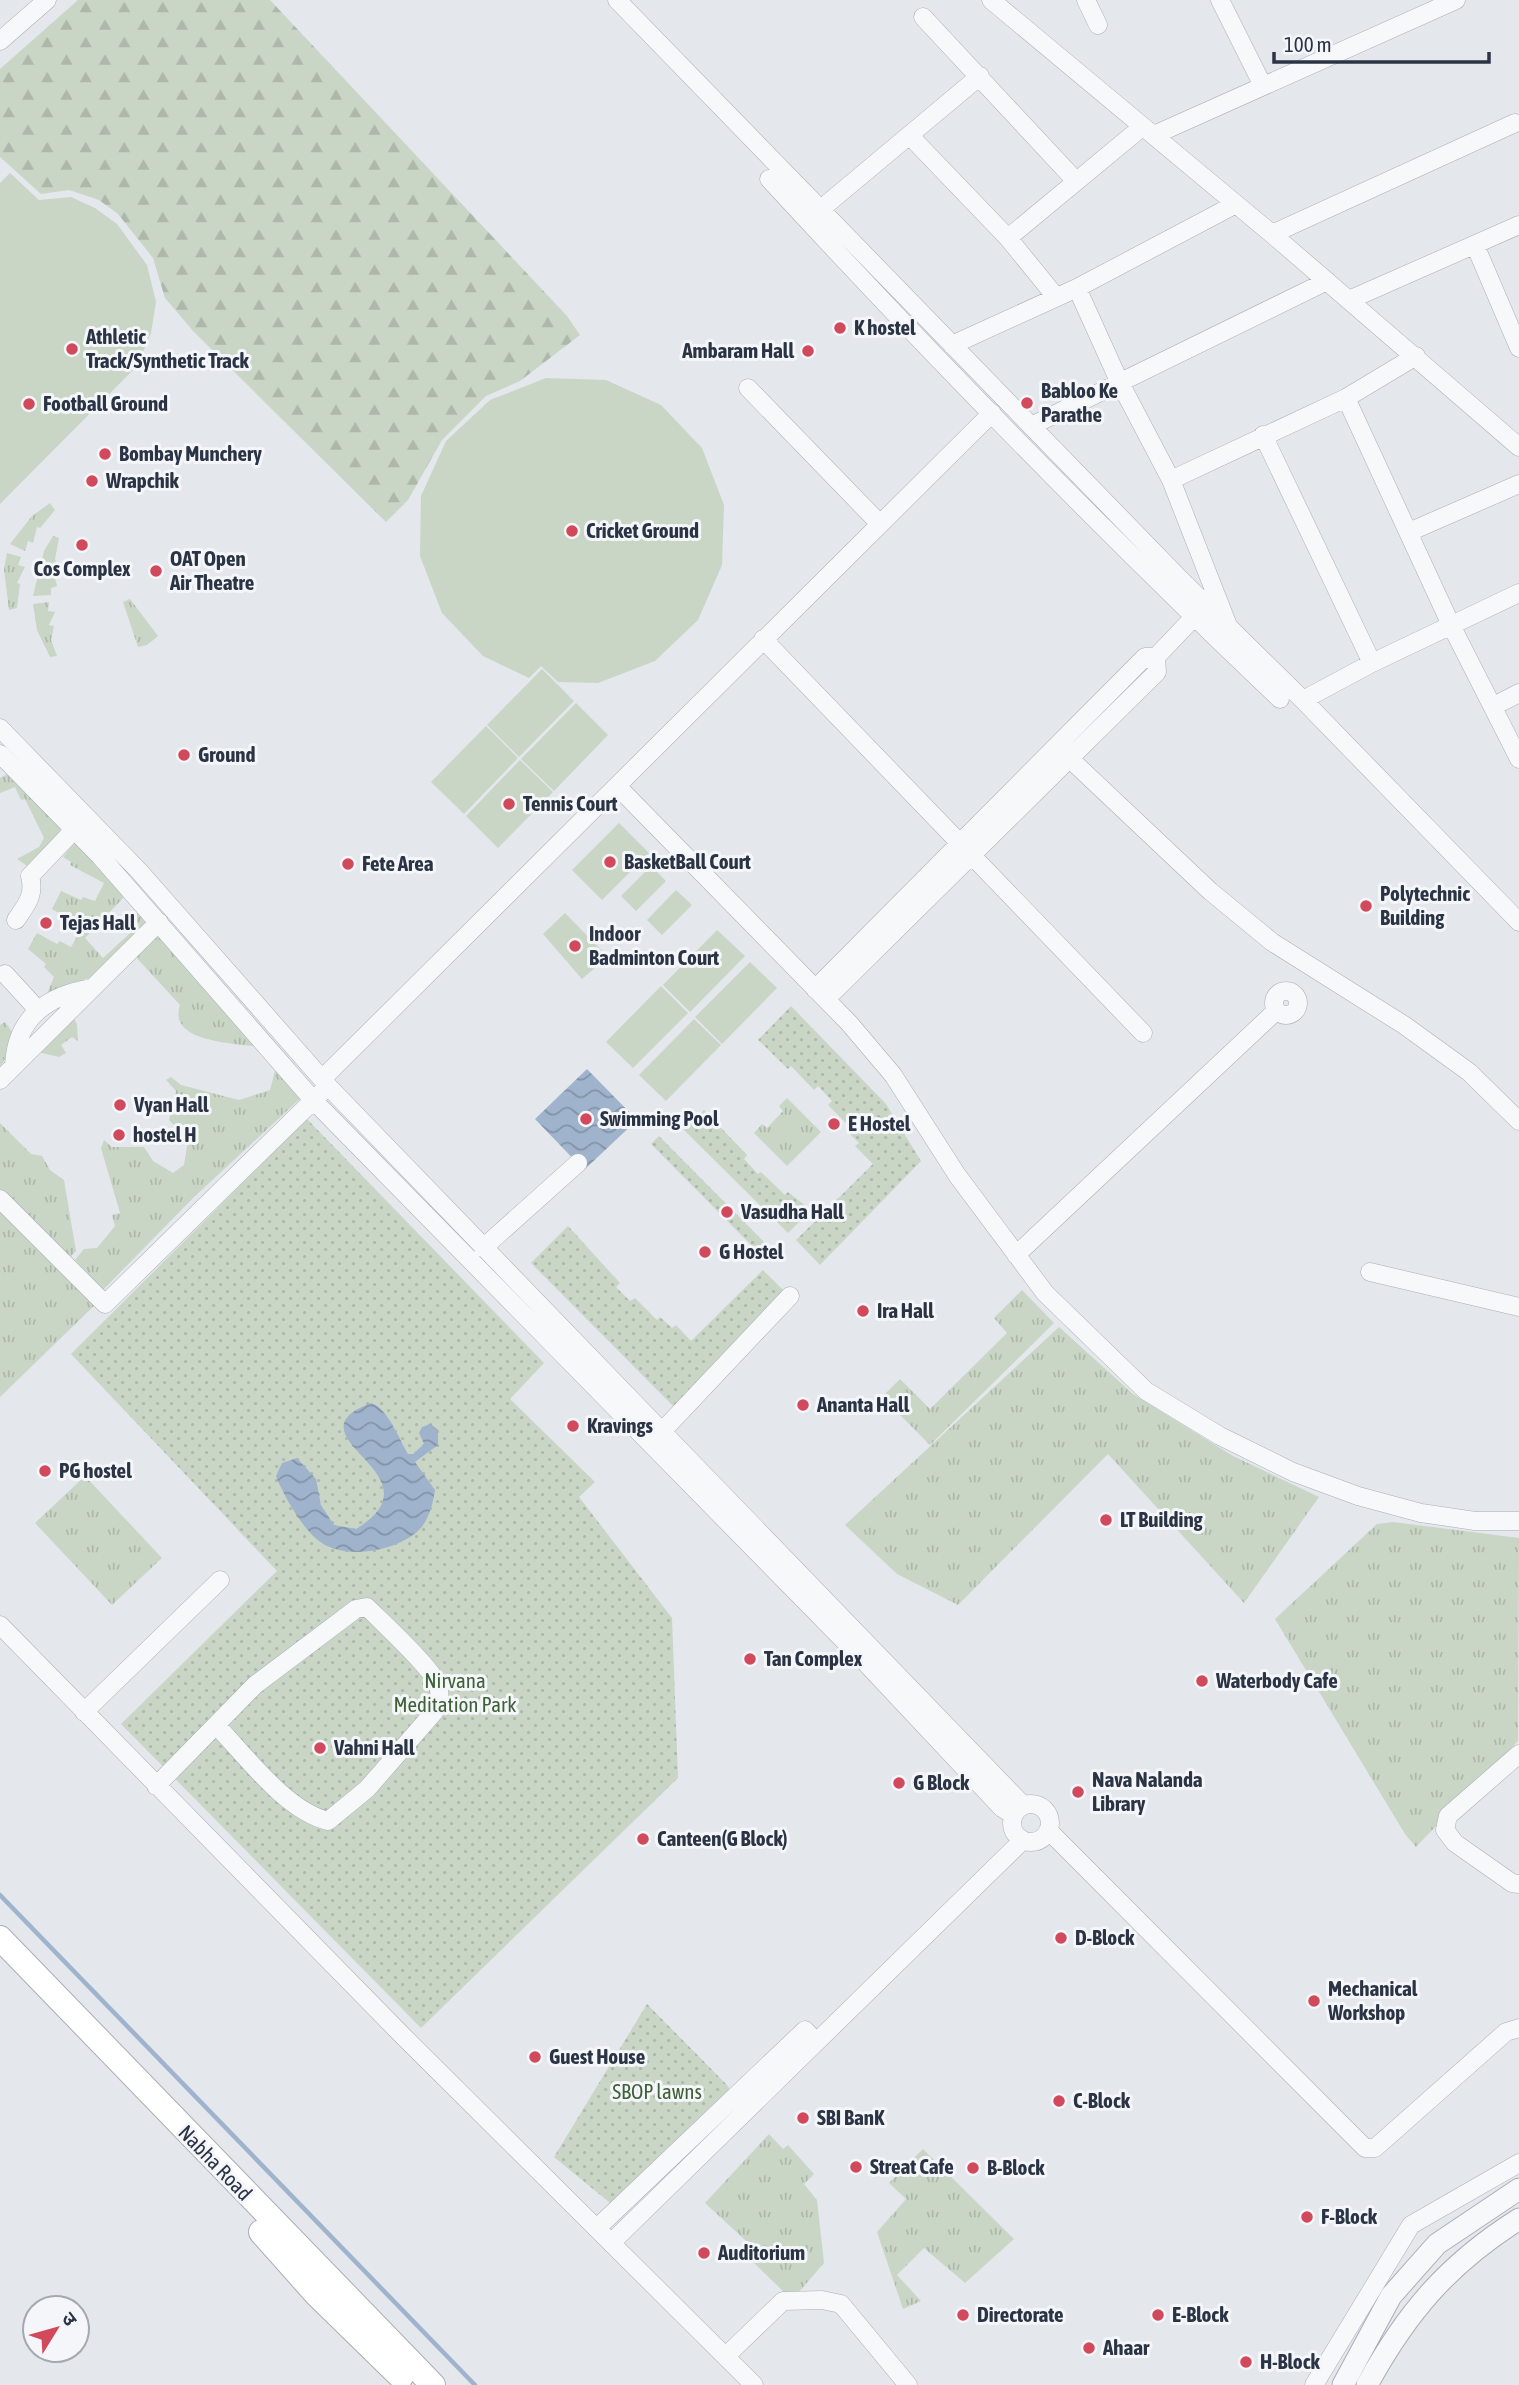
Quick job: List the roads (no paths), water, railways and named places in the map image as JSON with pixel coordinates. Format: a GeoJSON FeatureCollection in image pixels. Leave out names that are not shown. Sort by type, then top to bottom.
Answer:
{"type":"FeatureCollection","features":[{"type":"Feature","properties":{"kind":"main road","name":"Nabha Road"},"geometry":{"type":"LineString","coordinates":[[0,1938],[433,2385]]}},
{"type":"Feature","properties":{"kind":"main road","name":"Nabha Road"},"geometry":{"type":"LineString","coordinates":[[0,1962],[251,2222],[317,2295],[409,2385]]}},
{"type":"Feature","properties":{"kind":"street"},"geometry":{"type":"LineString","coordinates":[[0,41],[47,0]]}},
{"type":"Feature","properties":{"kind":"street"},"geometry":{"type":"LineString","coordinates":[[617,0],[1229,629],[1303,700],[1519,922]]}},
{"type":"Feature","properties":{"kind":"street"},"geometry":{"type":"LineString","coordinates":[[991,0],[1272,234],[1519,447]]}},
{"type":"Feature","properties":{"kind":"street"},"geometry":{"type":"LineString","coordinates":[[1086,0],[1098,25]]}},
{"type":"Feature","properties":{"kind":"street"},"geometry":{"type":"LineString","coordinates":[[1220,0],[1263,86]]}},
{"type":"Feature","properties":{"kind":"street"},"geometry":{"type":"LineString","coordinates":[[1008,238],[1075,180],[1148,131],[1263,86],[1456,0]]}},
{"type":"Feature","properties":{"kind":"street"},"geometry":{"type":"LineString","coordinates":[[923,17],[1075,180]]}},
{"type":"Feature","properties":{"kind":"street"},"geometry":{"type":"LineString","coordinates":[[821,209],[980,76]]}},
{"type":"Feature","properties":{"kind":"street"},"geometry":{"type":"LineString","coordinates":[[1272,234],[1516,123]]}},
{"type":"Feature","properties":{"kind":"street"},"geometry":{"type":"LineString","coordinates":[[910,136],[1008,238],[1056,297]]}},
{"type":"Feature","properties":{"kind":"street"},"geometry":{"type":"LineString","coordinates":[[769,180],[869,288],[1133,560],[1280,699]]}},
{"type":"Feature","properties":{"kind":"street"},"geometry":{"type":"LineString","coordinates":[[952,345],[1076,288],[1236,204]]}},
{"type":"Feature","properties":{"kind":"street"},"geometry":{"type":"LineString","coordinates":[[1349,300],[1519,225]]}},
{"type":"Feature","properties":{"kind":"street"},"geometry":{"type":"LineString","coordinates":[[1475,245],[1519,348]]}},
{"type":"Feature","properties":{"kind":"street"},"geometry":{"type":"LineString","coordinates":[[1031,426],[1326,281]]}},
{"type":"Feature","properties":{"kind":"street"},"geometry":{"type":"LineString","coordinates":[[1076,288],[1119,381],[1171,480],[1229,629]]}},
{"type":"Feature","properties":{"kind":"street"},"geometry":{"type":"LineString","coordinates":[[1171,480],[1346,398],[1416,356]]}},
{"type":"Feature","properties":{"kind":"street"},"geometry":{"type":"LineString","coordinates":[[747,388],[880,524]]}},
{"type":"Feature","properties":{"kind":"street"},"geometry":{"type":"LineString","coordinates":[[1346,398],[1451,625],[1519,759]]}},
{"type":"Feature","properties":{"kind":"street"},"geometry":{"type":"LineString","coordinates":[[0,1199],[105,1304],[322,1090],[763,639],[992,413]]}},
{"type":"Feature","properties":{"kind":"street"},"geometry":{"type":"LineString","coordinates":[[1264,435],[1372,663]]}},
{"type":"Feature","properties":{"kind":"street"},"geometry":{"type":"LineString","coordinates":[[1409,532],[1519,484]]}},
{"type":"Feature","properties":{"kind":"street"},"geometry":{"type":"LineString","coordinates":[[1303,700],[1372,663],[1519,593]]}},
{"type":"Feature","properties":{"kind":"street"},"geometry":{"type":"LineString","coordinates":[[820,994],[967,848],[1145,657],[1156,656],[1194,617]]}},
{"type":"Feature","properties":{"kind":"street"},"geometry":{"type":"LineString","coordinates":[[763,639],[1143,1033]]}},
{"type":"Feature","properties":{"kind":"street"},"geometry":{"type":"LineString","coordinates":[[967,848],[1069,758],[1157,672],[1156,656]]}},
{"type":"Feature","properties":{"kind":"street"},"geometry":{"type":"LineString","coordinates":[[1494,706],[1519,693]]}},
{"type":"Feature","properties":{"kind":"street"},"geometry":{"type":"LineString","coordinates":[[1,730],[139,872],[322,1090],[483,1248],[656,1439]]}},
{"type":"Feature","properties":{"kind":"street"},"geometry":{"type":"LineString","coordinates":[[1069,758],[1210,891],[1272,942],[1317,973],[1404,1025],[1469,1072],[1519,1121]]}},
{"type":"Feature","properties":{"kind":"street"},"geometry":{"type":"LineString","coordinates":[[4,763],[75,829],[159,922],[656,1439],[1002,1808],[1018,1810],[1031,1804],[1044,1809],[1048,1816],[1048,1830],[1365,2148],[1375,2148],[1506,2032],[1519,2028]]}},
{"type":"Feature","properties":{"kind":"street"},"geometry":{"type":"LineString","coordinates":[[617,786],[820,994],[893,1075],[957,1175],[1016,1255],[1054,1302],[1146,1391],[1220,1436],[1293,1472],[1396,1508],[1475,1521],[1519,1521]]}},
{"type":"Feature","properties":{"kind":"street"},"geometry":{"type":"LineString","coordinates":[[16,920],[30,899],[33,887],[30,876],[75,829]]}},
{"type":"Feature","properties":{"kind":"street"},"geometry":{"type":"LineString","coordinates":[[0,1080],[159,922]]}},
{"type":"Feature","properties":{"kind":"street"},"geometry":{"type":"LineString","coordinates":[[1016,1255],[1276,1011],[1273,1002],[1278,993],[1287,991],[1295,995],[1317,973]]}},
{"type":"Feature","properties":{"kind":"street"},"geometry":{"type":"LineString","coordinates":[[5,974],[38,1010]]}},
{"type":"Feature","properties":{"kind":"street"},"geometry":{"type":"LineString","coordinates":[[14,1066],[14,1052],[38,1010],[57,995],[93,988]]}},
{"type":"Feature","properties":{"kind":"street"},"geometry":{"type":"LineString","coordinates":[[483,1248],[578,1163]]}},
{"type":"Feature","properties":{"kind":"street"},"geometry":{"type":"LineString","coordinates":[[1370,1272],[1519,1307]]}},
{"type":"Feature","properties":{"kind":"street"},"geometry":{"type":"LineString","coordinates":[[656,1439],[790,1296]]}},
{"type":"Feature","properties":{"kind":"street"},"geometry":{"type":"LineString","coordinates":[[84,1712],[220,1580]]}},
{"type":"Feature","properties":{"kind":"street"},"geometry":{"type":"LineString","coordinates":[[156,1786],[216,1724],[255,1685],[356,1609],[367,1607],[437,1681],[441,1697],[435,1711],[367,1789],[328,1821],[313,1818],[295,1806],[216,1724]]}},
{"type":"Feature","properties":{"kind":"street"},"geometry":{"type":"LineString","coordinates":[[0,1625],[156,1786],[754,2385]]}},
{"type":"Feature","properties":{"kind":"street"},"geometry":{"type":"LineString","coordinates":[[1519,1754],[1448,1816],[1445,1830],[1455,1843],[1512,1883],[1519,1884]]}},
{"type":"Feature","properties":{"kind":"street"},"geometry":{"type":"LineString","coordinates":[[1018,1810],[1013,1829],[1023,1840]]}},
{"type":"Feature","properties":{"kind":"street"},"geometry":{"type":"LineString","coordinates":[[597,2228],[811,2036],[1023,1840],[1038,1840],[1048,1830]]}},
{"type":"Feature","properties":{"kind":"street"},"geometry":{"type":"LineString","coordinates":[[611,2243],[811,2036]]}},
{"type":"Feature","properties":{"kind":"street"},"geometry":{"type":"LineString","coordinates":[[1314,2385],[1412,2225],[1519,2164]]}},
{"type":"Feature","properties":{"kind":"street"},"geometry":{"type":"LineString","coordinates":[[1343,2385],[1391,2295],[1437,2244],[1519,2189]]}},
{"type":"Feature","properties":{"kind":"street"},"geometry":{"type":"LineString","coordinates":[[1367,2385],[1416,2305],[1483,2242],[1519,2220]]}},
{"type":"Feature","properties":{"kind":"street"},"geometry":{"type":"LineString","coordinates":[[726,2356],[783,2301],[822,2300],[841,2304],[908,2385]]}},
{"type":"Feature","properties":{"kind":"water","name":"Swimming Pool"},"geometry":{"type":"Polygon","coordinates":[[[587,1069],[637,1120],[584,1170],[535,1119],[587,1069]]]}},
{"type":"Feature","properties":{"kind":"water"},"geometry":{"type":"Polygon","coordinates":[[[371,1403],[388,1417],[408,1454],[413,1454],[424,1444],[419,1433],[422,1427],[430,1424],[438,1430],[438,1445],[415,1462],[435,1490],[425,1521],[410,1537],[372,1551],[345,1551],[322,1543],[308,1531],[289,1503],[276,1476],[282,1463],[297,1458],[316,1479],[321,1505],[334,1525],[356,1529],[379,1509],[384,1491],[377,1474],[351,1443],[344,1429],[348,1416],[371,1403]]]}},
{"type":"Feature","properties":{"kind":"waterway"},"geometry":{"type":"LineString","coordinates":[[0,1895],[475,2385]]}},
{"type":"Feature","properties":{"kind":"place","name":"K hostel"},"geometry":{"type":"Point","coordinates":[840,328]}},
{"type":"Feature","properties":{"kind":"place","name":"Athletic Track/Synthetic Track"},"geometry":{"type":"Point","coordinates":[72,349]}},
{"type":"Feature","properties":{"kind":"place","name":"Ambaram Hall"},"geometry":{"type":"Point","coordinates":[808,351]}},
{"type":"Feature","properties":{"kind":"place","name":"Babloo Ke Parathe"},"geometry":{"type":"Point","coordinates":[1027,403]}},
{"type":"Feature","properties":{"kind":"place","name":"Football Ground"},"geometry":{"type":"Point","coordinates":[29,404]}},
{"type":"Feature","properties":{"kind":"place","name":"Bombay Munchery"},"geometry":{"type":"Point","coordinates":[105,454]}},
{"type":"Feature","properties":{"kind":"place","name":"Wrapchik"},"geometry":{"type":"Point","coordinates":[92,481]}},
{"type":"Feature","properties":{"kind":"place","name":"Cricket Ground"},"geometry":{"type":"Point","coordinates":[572,531]}},
{"type":"Feature","properties":{"kind":"place","name":"Cos Complex"},"geometry":{"type":"Point","coordinates":[82,545]}},
{"type":"Feature","properties":{"kind":"place","name":"OAT Open Air Theatre"},"geometry":{"type":"Point","coordinates":[156,571]}},
{"type":"Feature","properties":{"kind":"place","name":"Ground"},"geometry":{"type":"Point","coordinates":[184,755]}},
{"type":"Feature","properties":{"kind":"place","name":"Tennis Court"},"geometry":{"type":"Point","coordinates":[509,804]}},
{"type":"Feature","properties":{"kind":"place","name":"BasketBall Court"},"geometry":{"type":"Point","coordinates":[610,862]}},
{"type":"Feature","properties":{"kind":"place","name":"Fete Area"},"geometry":{"type":"Point","coordinates":[348,864]}},
{"type":"Feature","properties":{"kind":"place","name":"Polytechnic Building"},"geometry":{"type":"Point","coordinates":[1366,906]}},
{"type":"Feature","properties":{"kind":"place","name":"Tejas Hall"},"geometry":{"type":"Point","coordinates":[46,923]}},
{"type":"Feature","properties":{"kind":"place","name":"Indoor Badminton Court"},"geometry":{"type":"Point","coordinates":[575,946]}},
{"type":"Feature","properties":{"kind":"place","name":"Vyan Hall"},"geometry":{"type":"Point","coordinates":[120,1105]}},
{"type":"Feature","properties":{"kind":"place","name":"Swimming Pool"},"geometry":{"type":"Point","coordinates":[586,1119]}},
{"type":"Feature","properties":{"kind":"place","name":"E Hostel"},"geometry":{"type":"Point","coordinates":[834,1124]}},
{"type":"Feature","properties":{"kind":"place","name":"hostel H"},"geometry":{"type":"Point","coordinates":[119,1135]}},
{"type":"Feature","properties":{"kind":"place","name":"Vasudha Hall"},"geometry":{"type":"Point","coordinates":[727,1212]}},
{"type":"Feature","properties":{"kind":"place","name":"G Hostel"},"geometry":{"type":"Point","coordinates":[705,1252]}},
{"type":"Feature","properties":{"kind":"place","name":"Ira Hall"},"geometry":{"type":"Point","coordinates":[863,1311]}},
{"type":"Feature","properties":{"kind":"place","name":"Ananta Hall"},"geometry":{"type":"Point","coordinates":[803,1405]}},
{"type":"Feature","properties":{"kind":"place","name":"Kravings"},"geometry":{"type":"Point","coordinates":[573,1426]}},
{"type":"Feature","properties":{"kind":"place","name":"PG hostel"},"geometry":{"type":"Point","coordinates":[45,1471]}},
{"type":"Feature","properties":{"kind":"place","name":"LT Building"},"geometry":{"type":"Point","coordinates":[1106,1520]}},
{"type":"Feature","properties":{"kind":"place","name":"Tan Complex"},"geometry":{"type":"Point","coordinates":[750,1659]}},
{"type":"Feature","properties":{"kind":"place","name":"Waterbody Cafe"},"geometry":{"type":"Point","coordinates":[1202,1681]}},
{"type":"Feature","properties":{"kind":"place","name":"Vahni Hall"},"geometry":{"type":"Point","coordinates":[320,1748]}},
{"type":"Feature","properties":{"kind":"place","name":"G Block"},"geometry":{"type":"Point","coordinates":[899,1783]}},
{"type":"Feature","properties":{"kind":"place","name":"Nava Nalanda Library"},"geometry":{"type":"Point","coordinates":[1078,1792]}},
{"type":"Feature","properties":{"kind":"place","name":"Canteen(G Block)"},"geometry":{"type":"Point","coordinates":[643,1839]}},
{"type":"Feature","properties":{"kind":"place","name":"D-Block"},"geometry":{"type":"Point","coordinates":[1061,1938]}},
{"type":"Feature","properties":{"kind":"place","name":"Mechanical Workshop"},"geometry":{"type":"Point","coordinates":[1314,2001]}},
{"type":"Feature","properties":{"kind":"place","name":"Guest House"},"geometry":{"type":"Point","coordinates":[535,2057]}},
{"type":"Feature","properties":{"kind":"place","name":"C-Block"},"geometry":{"type":"Point","coordinates":[1059,2101]}},
{"type":"Feature","properties":{"kind":"place","name":"SBI BanK"},"geometry":{"type":"Point","coordinates":[803,2118]}},
{"type":"Feature","properties":{"kind":"place","name":"Streat Cafe"},"geometry":{"type":"Point","coordinates":[856,2167]}},
{"type":"Feature","properties":{"kind":"place","name":"B-Block"},"geometry":{"type":"Point","coordinates":[973,2168]}},
{"type":"Feature","properties":{"kind":"place","name":"F-Block"},"geometry":{"type":"Point","coordinates":[1307,2217]}},
{"type":"Feature","properties":{"kind":"place","name":"Auditorium"},"geometry":{"type":"Point","coordinates":[704,2253]}},
{"type":"Feature","properties":{"kind":"place","name":"Directorate"},"geometry":{"type":"Point","coordinates":[963,2315]}},
{"type":"Feature","properties":{"kind":"place","name":"E-Block"},"geometry":{"type":"Point","coordinates":[1158,2315]}},
{"type":"Feature","properties":{"kind":"place","name":"Ahaar"},"geometry":{"type":"Point","coordinates":[1089,2348]}},
{"type":"Feature","properties":{"kind":"place","name":"H-Block"},"geometry":{"type":"Point","coordinates":[1246,2362]}},
{"type":"Feature","properties":{"kind":"park label","name":"Nirvana Meditation Park"},"geometry":{"type":"Point","coordinates":[455,1693]}},
{"type":"Feature","properties":{"kind":"park label","name":"SBOP lawns"},"geometry":{"type":"Point","coordinates":[657,2092]}}]}
